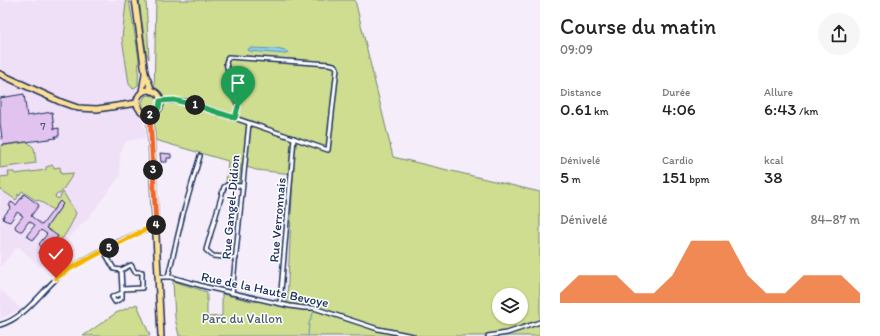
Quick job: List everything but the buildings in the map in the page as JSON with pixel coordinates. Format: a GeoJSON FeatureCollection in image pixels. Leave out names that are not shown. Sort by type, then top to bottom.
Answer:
{"type":"FeatureCollection","features":[{"type":"Feature","properties":{"kind":"main road"},"geometry":{"type":"LineString","coordinates":[[134,0],[145,73],[152,91]]}},
{"type":"Feature","properties":{"kind":"main road"},"geometry":{"type":"LineString","coordinates":[[0,71],[15,80]]}},
{"type":"Feature","properties":{"kind":"main road"},"geometry":{"type":"LineString","coordinates":[[142,92],[147,90],[158,95],[160,101],[157,110],[150,114],[141,111],[137,103],[138,97],[142,92],[145,73]]}},
{"type":"Feature","properties":{"kind":"main road"},"geometry":{"type":"LineString","coordinates":[[0,74],[61,102],[78,108],[98,109],[137,103]]}},
{"type":"Feature","properties":{"kind":"main road"},"geometry":{"type":"LineString","coordinates":[[150,114],[161,336]]}},
{"type":"Feature","properties":{"kind":"street"},"geometry":{"type":"LineString","coordinates":[[160,101],[185,102],[328,150],[338,72],[337,68],[334,65],[228,56],[226,63],[238,107],[235,118]]}},
{"type":"Feature","properties":{"kind":"street","name":"Rue Gangel-Didion"},"geometry":{"type":"LineString","coordinates":[[232,293],[249,123]]}},
{"type":"Feature","properties":{"kind":"street","name":"Rue Verronnais"},"geometry":{"type":"LineString","coordinates":[[280,303],[294,138]]}},
{"type":"Feature","properties":{"kind":"street"},"geometry":{"type":"LineString","coordinates":[[168,277],[183,214],[200,156]]}},
{"type":"Feature","properties":{"kind":"street"},"geometry":{"type":"LineString","coordinates":[[236,258],[213,256],[206,250],[224,187],[227,185],[242,186]]}},
{"type":"Feature","properties":{"kind":"street"},"geometry":{"type":"LineString","coordinates":[[0,325],[12,320],[24,312],[62,274],[140,233],[156,228]]}},
{"type":"Feature","properties":{"kind":"street"},"geometry":{"type":"LineString","coordinates":[[104,251],[114,269],[121,270],[131,266],[135,272],[142,272],[142,288],[122,291],[121,270]]}},
{"type":"Feature","properties":{"kind":"street","name":"Rue de la Haute Bevoye"},"geometry":{"type":"LineString","coordinates":[[158,277],[168,277],[232,293],[304,308],[314,308],[378,329],[414,336]]}},
{"type":"Feature","properties":{"kind":"street"},"geometry":{"type":"LineString","coordinates":[[488,336],[507,333],[540,322]]}},
{"type":"Feature","properties":{"kind":"shaded area"},"geometry":{"type":"Polygon","coordinates":[[[0,0],[127,0],[131,10],[140,103],[147,138],[126,141],[120,154],[120,176],[89,217],[40,267],[18,246],[0,267],[0,0]]]}},
{"type":"Feature","properties":{"kind":"shaded area"},"geometry":{"type":"Polygon","coordinates":[[[0,289],[21,309],[0,319],[0,289]]]}},
{"type":"Feature","properties":{"kind":"green space"},"geometry":{"type":"Polygon","coordinates":[[[125,0],[129,0],[139,58],[138,85],[133,89],[129,84],[122,38],[126,3],[125,0]]]}},
{"type":"Feature","properties":{"kind":"green space"},"geometry":{"type":"Polygon","coordinates":[[[139,0],[146,0],[149,59],[146,52],[139,0]]]}},
{"type":"Feature","properties":{"kind":"green space","name":"Parc du Vallon"},"geometry":{"type":"Polygon","coordinates":[[[156,0],[355,0],[393,157],[540,192],[540,336],[179,336],[175,318],[173,281],[207,292],[207,317],[222,316],[222,294],[251,301],[287,303],[293,174],[256,170],[241,165],[239,183],[226,183],[228,161],[155,140],[154,108],[147,110],[143,107],[142,102],[145,96],[154,96],[156,0]]]}},
{"type":"Feature","properties":{"kind":"green space"},"geometry":{"type":"Polygon","coordinates":[[[28,142],[34,148],[36,163],[0,168],[0,146],[28,142]]]}},
{"type":"Feature","properties":{"kind":"green space"},"geometry":{"type":"Polygon","coordinates":[[[53,165],[54,168],[60,167],[61,174],[74,173],[60,194],[56,194],[55,197],[59,199],[63,192],[76,213],[63,238],[53,248],[41,254],[38,253],[42,248],[46,249],[53,238],[55,240],[58,237],[46,228],[63,204],[59,202],[53,210],[39,200],[37,201],[22,191],[19,196],[18,194],[16,200],[0,189],[0,177],[9,176],[8,172],[14,172],[15,174],[46,170],[46,167],[53,165]]]}},
{"type":"Feature","properties":{"kind":"green space"},"geometry":{"type":"Polygon","coordinates":[[[137,304],[150,336],[83,336],[116,313],[137,304]]]}},
{"type":"Feature","properties":{"kind":"water"},"geometry":{"type":"Polygon","coordinates":[[[248,49],[277,49],[288,52],[286,54],[249,51],[248,49]]]}},
{"type":"Feature","properties":{"kind":"waterway"},"geometry":{"type":"LineString","coordinates":[[308,336],[309,323],[314,311]]}},
{"type":"Feature","properties":{"kind":"route"},"geometry":{"type":"LineString","coordinates":[[56,278],[73,267],[125,239],[147,229],[156,228],[150,114],[159,108],[160,101],[174,100],[185,102],[235,118],[238,112],[238,107]]}}]}
